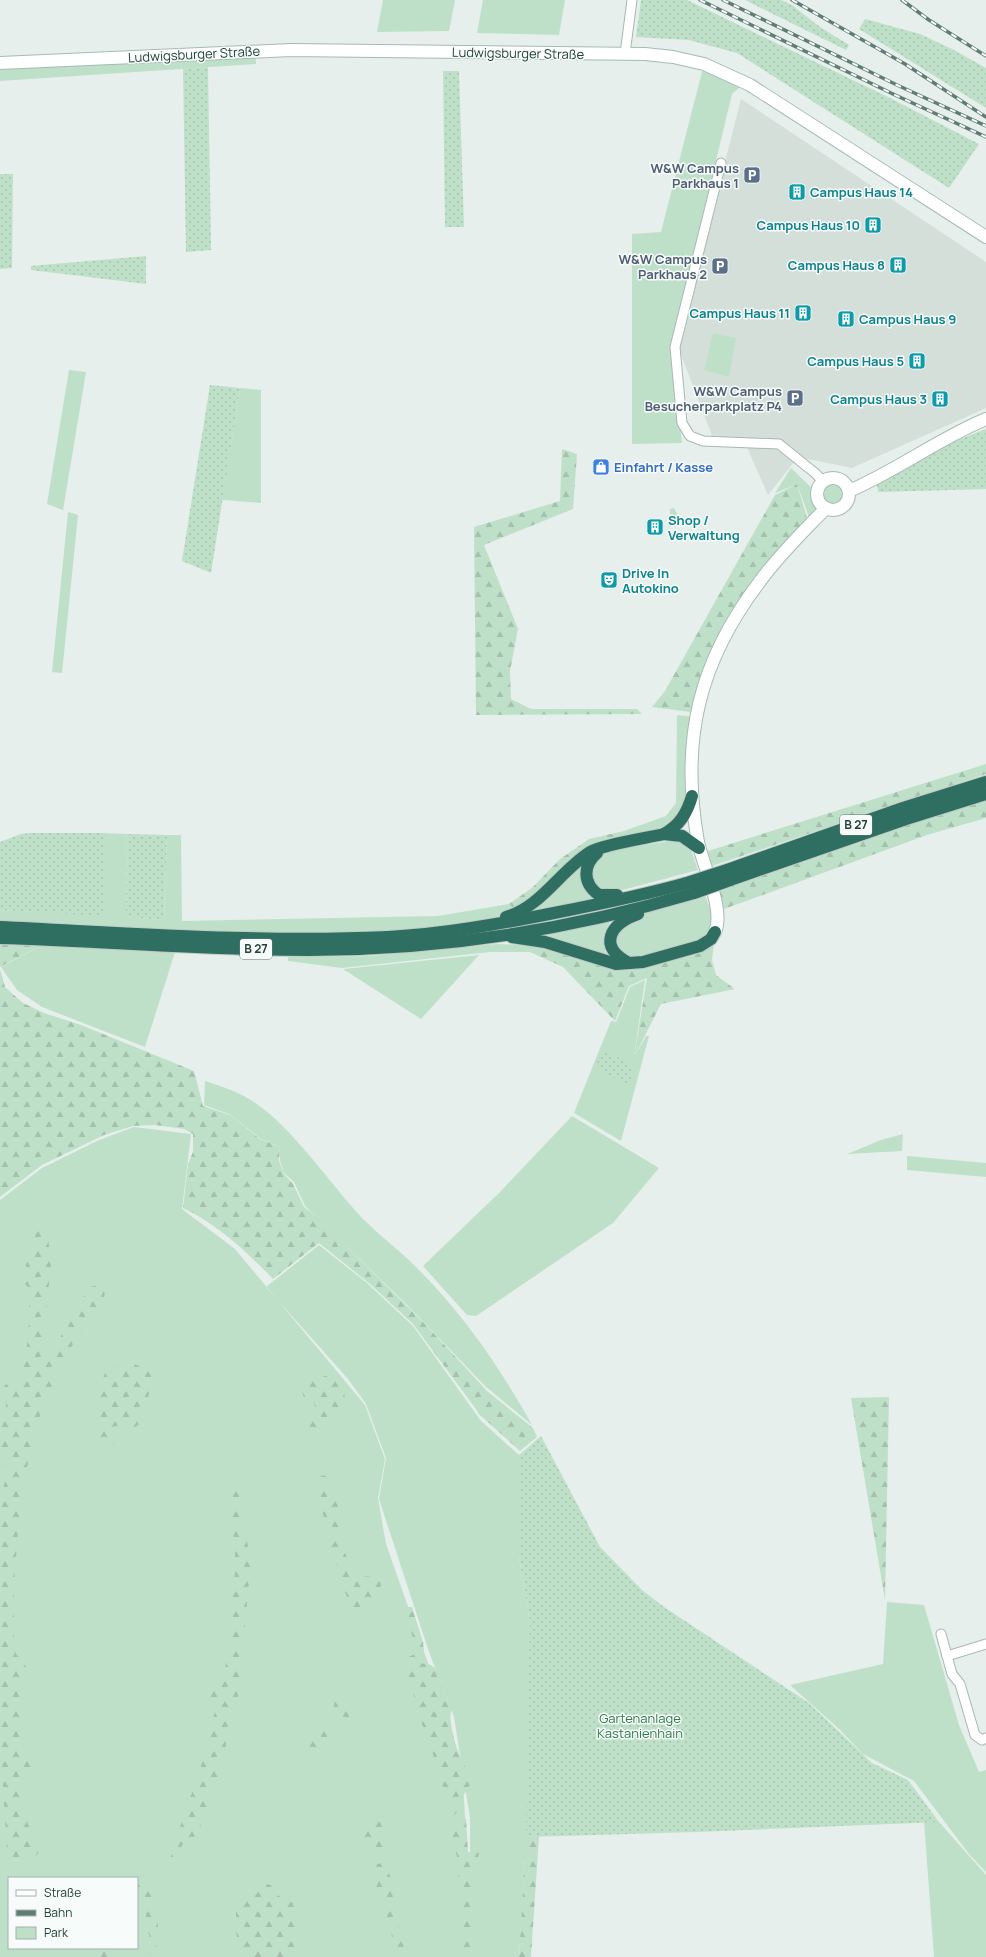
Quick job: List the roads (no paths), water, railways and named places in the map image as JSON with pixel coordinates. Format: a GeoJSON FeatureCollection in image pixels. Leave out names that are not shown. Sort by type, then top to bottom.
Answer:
{"type":"FeatureCollection","features":[{"type":"Feature","properties":{"kind":"highway","name":"B 27"},"geometry":{"type":"LineString","coordinates":[[729,875],[903,808],[986,782]]}},
{"type":"Feature","properties":{"kind":"highway","name":"B 27"},"geometry":{"type":"LineString","coordinates":[[5,932],[216,949],[310,950],[386,948],[502,936],[649,900],[986,794]]}},
{"type":"Feature","properties":{"kind":"highway","name":"B 27"},"geometry":{"type":"LineString","coordinates":[[664,834],[682,820],[692,796]]}},
{"type":"Feature","properties":{"kind":"highway","name":"B 27"},"geometry":{"type":"LineString","coordinates":[[474,929],[513,915],[534,903],[570,867],[591,852],[664,834],[682,836],[699,848]]}},
{"type":"Feature","properties":{"kind":"highway","name":"B 27"},"geometry":{"type":"LineString","coordinates":[[603,848],[591,858],[587,866],[586,876],[594,891],[606,896],[635,893],[649,900]]}},
{"type":"Feature","properties":{"kind":"highway","name":"B 27"},"geometry":{"type":"LineString","coordinates":[[5,932],[226,939],[309,940],[389,937],[474,929],[649,900]]}},
{"type":"Feature","properties":{"kind":"highway","name":"B 27"},"geometry":{"type":"LineString","coordinates":[[629,962],[614,953],[609,946],[610,936],[614,928],[622,921],[643,912],[649,900]]}},
{"type":"Feature","properties":{"kind":"highway","name":"B 27"},"geometry":{"type":"LineString","coordinates":[[502,936],[545,942],[616,964],[643,962],[700,946],[711,938],[715,932]]}},
{"type":"Feature","properties":{"kind":"main road","name":"Ludwigsburger Straße"},"geometry":{"type":"LineString","coordinates":[[0,63],[291,50],[625,54],[673,57],[704,64],[750,86],[986,238]]}},
{"type":"Feature","properties":{"kind":"main road"},"geometry":{"type":"LineString","coordinates":[[849,491],[881,475],[942,440],[986,418]]}},
{"type":"Feature","properties":{"kind":"main road"},"geometry":{"type":"LineString","coordinates":[[833,478],[839,479],[843,482],[849,491],[847,501],[840,508],[835,509],[826,508],[822,504],[818,495],[818,490],[823,481],[833,478]]}},
{"type":"Feature","properties":{"kind":"main road"},"geometry":{"type":"LineString","coordinates":[[715,932],[718,927],[718,913],[699,848],[692,796],[691,768],[695,717],[700,696],[719,647],[743,606],[761,580],[826,508]]}},
{"type":"Feature","properties":{"kind":"street"},"geometry":{"type":"LineString","coordinates":[[625,54],[632,0]]}},
{"type":"Feature","properties":{"kind":"street"},"geometry":{"type":"LineString","coordinates":[[721,163],[675,346],[682,423],[690,436],[703,441],[779,444],[823,481]]}},
{"type":"Feature","properties":{"kind":"street"},"geometry":{"type":"LineString","coordinates":[[941,1634],[952,1674],[960,1684],[975,1735],[982,1740],[986,1738]]}},
{"type":"Feature","properties":{"kind":"street"},"geometry":{"type":"LineString","coordinates":[[947,1656],[986,1644]]}},
{"type":"Feature","properties":{"kind":"railway"},"geometry":{"type":"LineString","coordinates":[[700,0],[893,94],[986,137]]}},
{"type":"Feature","properties":{"kind":"railway"},"geometry":{"type":"LineString","coordinates":[[723,0],[897,85],[986,126]]}},
{"type":"Feature","properties":{"kind":"railway"},"geometry":{"type":"LineString","coordinates":[[792,0],[905,64],[986,117]]}},
{"type":"Feature","properties":{"kind":"railway"},"geometry":{"type":"LineString","coordinates":[[902,0],[929,20],[986,56]]}},
{"type":"Feature","properties":{"kind":"place","name":"W&W Campus Parkhaus 1"},"geometry":{"type":"Point","coordinates":[752,175]}},
{"type":"Feature","properties":{"kind":"place","name":"Campus Haus 14"},"geometry":{"type":"Point","coordinates":[797,192]}},
{"type":"Feature","properties":{"kind":"place","name":"Campus Haus 10"},"geometry":{"type":"Point","coordinates":[873,225]}},
{"type":"Feature","properties":{"kind":"place","name":"Campus Haus 8"},"geometry":{"type":"Point","coordinates":[898,265]}},
{"type":"Feature","properties":{"kind":"place","name":"W&W Campus Parkhaus 2"},"geometry":{"type":"Point","coordinates":[720,266]}},
{"type":"Feature","properties":{"kind":"place","name":"Campus Haus 11"},"geometry":{"type":"Point","coordinates":[803,313]}},
{"type":"Feature","properties":{"kind":"place","name":"Campus Haus 9"},"geometry":{"type":"Point","coordinates":[846,319]}},
{"type":"Feature","properties":{"kind":"place","name":"Campus Haus 5"},"geometry":{"type":"Point","coordinates":[917,361]}},
{"type":"Feature","properties":{"kind":"place","name":"W&W Campus Besucherparkplatz P4"},"geometry":{"type":"Point","coordinates":[795,398]}},
{"type":"Feature","properties":{"kind":"place","name":"Campus Haus 3"},"geometry":{"type":"Point","coordinates":[940,399]}},
{"type":"Feature","properties":{"kind":"place","name":"Einfahrt / Kasse"},"geometry":{"type":"Point","coordinates":[601,467]}},
{"type":"Feature","properties":{"kind":"place","name":"Shop / Verwaltung"},"geometry":{"type":"Point","coordinates":[655,527]}},
{"type":"Feature","properties":{"kind":"place","name":"Drive In Autokino"},"geometry":{"type":"Point","coordinates":[609,580]}},
{"type":"Feature","properties":{"kind":"park label","name":"Gartenanlage Kastanienhain"},"geometry":{"type":"Point","coordinates":[640,1726]}}]}
